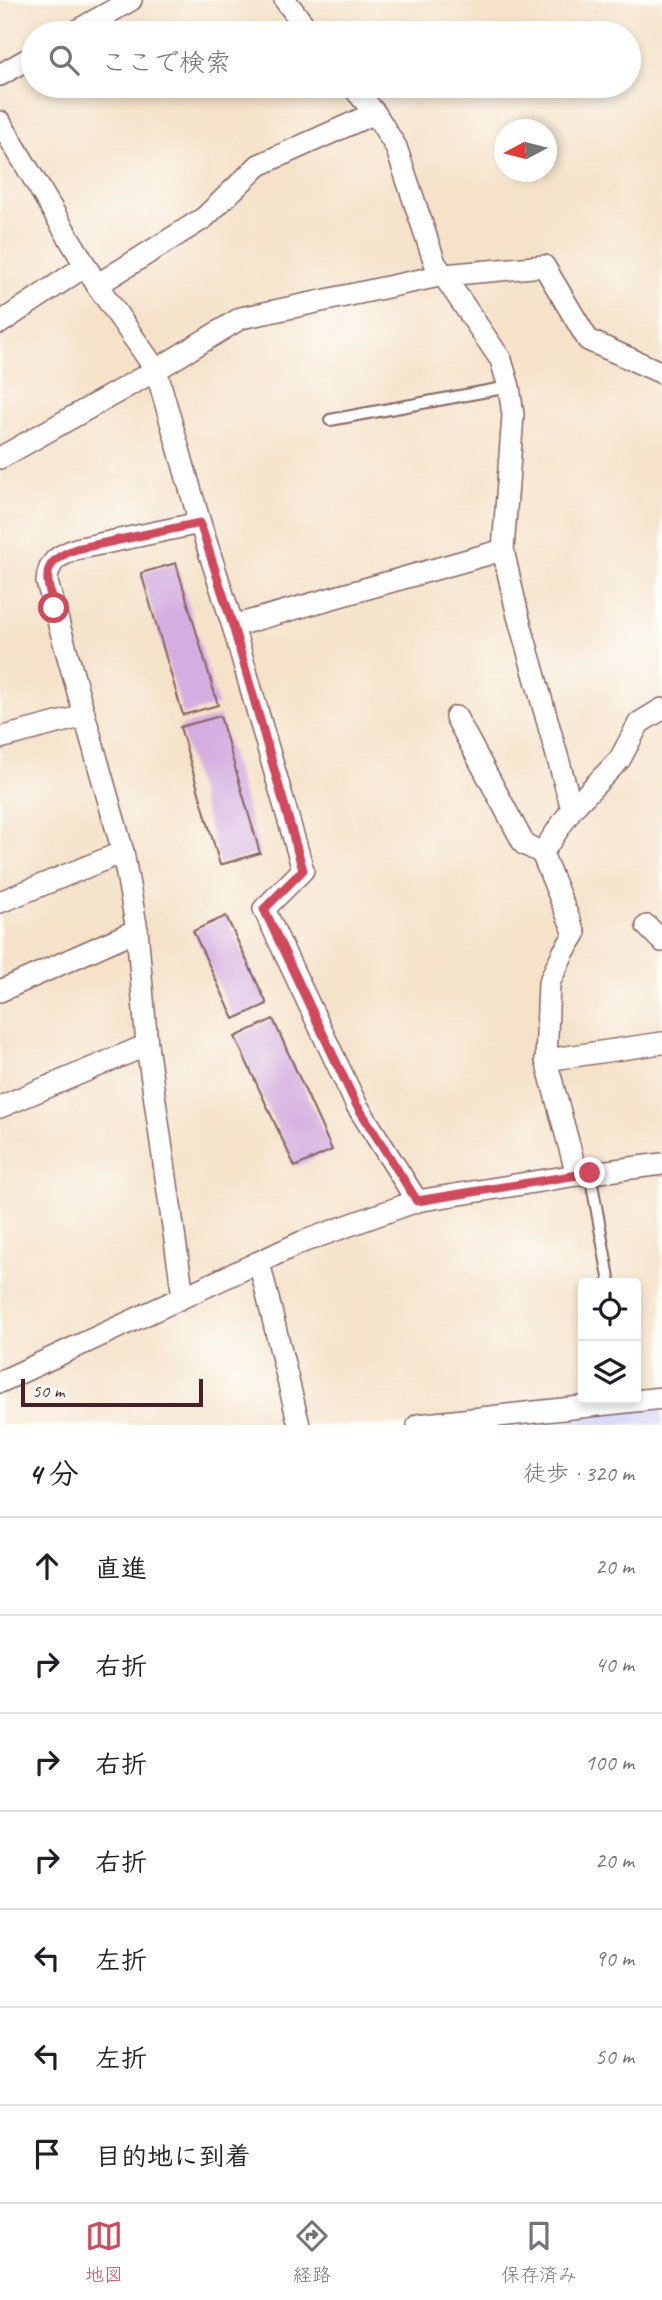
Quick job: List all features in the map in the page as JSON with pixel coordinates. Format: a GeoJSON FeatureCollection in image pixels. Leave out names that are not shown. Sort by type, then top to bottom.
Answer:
{"type":"FeatureCollection","features":[{"type":"Feature","properties":{"kind":"street"},"geometry":{"type":"LineString","coordinates":[[94,21],[131,0]]}},
{"type":"Feature","properties":{"kind":"street"},"geometry":{"type":"LineString","coordinates":[[285,0],[301,21]]}},
{"type":"Feature","properties":{"kind":"street"},"geometry":{"type":"LineString","coordinates":[[0,75],[21,63]]}},
{"type":"Feature","properties":{"kind":"street"},"geometry":{"type":"LineString","coordinates":[[362,98],[396,147],[435,263],[501,360],[509,387],[513,415],[503,550],[518,616],[572,809]]}},
{"type":"Feature","properties":{"kind":"street"},"geometry":{"type":"LineString","coordinates":[[97,285],[204,218],[260,165],[375,113]]}},
{"type":"Feature","properties":{"kind":"street"},"geometry":{"type":"LineString","coordinates":[[0,122],[85,266],[156,370],[303,870],[264,909],[356,1104],[417,1201]]}},
{"type":"Feature","properties":{"kind":"street"},"geometry":{"type":"LineString","coordinates":[[0,323],[85,266]]}},
{"type":"Feature","properties":{"kind":"street"},"geometry":{"type":"LineString","coordinates":[[0,458],[156,370],[241,318],[444,275],[544,266],[589,340],[662,373]]}},
{"type":"Feature","properties":{"kind":"street"},"geometry":{"type":"LineString","coordinates":[[183,1296],[147,1045],[137,930],[123,852],[47,582],[51,563],[58,556],[76,549],[200,523]]}},
{"type":"Feature","properties":{"kind":"street"},"geometry":{"type":"LineString","coordinates":[[233,626],[503,550]]}},
{"type":"Feature","properties":{"kind":"street"},"geometry":{"type":"LineString","coordinates":[[542,853],[572,809],[620,760],[639,723],[662,709]]}},
{"type":"Feature","properties":{"kind":"street"},"geometry":{"type":"LineString","coordinates":[[0,738],[84,716]]}},
{"type":"Feature","properties":{"kind":"street"},"geometry":{"type":"LineString","coordinates":[[456,717],[524,844],[542,853],[575,934],[549,983],[546,1060],[583,1174]]}},
{"type":"Feature","properties":{"kind":"street"},"geometry":{"type":"LineString","coordinates":[[0,902],[123,852]]}},
{"type":"Feature","properties":{"kind":"street"},"geometry":{"type":"LineString","coordinates":[[647,926],[662,941]]}},
{"type":"Feature","properties":{"kind":"street"},"geometry":{"type":"LineString","coordinates":[[0,991],[137,930]]}},
{"type":"Feature","properties":{"kind":"street"},"geometry":{"type":"LineString","coordinates":[[546,1060],[662,1042]]}},
{"type":"Feature","properties":{"kind":"street"},"geometry":{"type":"LineString","coordinates":[[0,1107],[147,1045]]}},
{"type":"Feature","properties":{"kind":"street"},"geometry":{"type":"LineString","coordinates":[[0,1382],[302,1242],[417,1201],[662,1164]]}},
{"type":"Feature","properties":{"kind":"street"},"geometry":{"type":"LineString","coordinates":[[259,1262],[299,1425]]}},
{"type":"Feature","properties":{"kind":"street"},"geometry":{"type":"LineString","coordinates":[[641,1399],[662,1398]]}},
{"type":"Feature","properties":{"kind":"street"},"geometry":{"type":"LineString","coordinates":[[418,1425],[591,1404]]}},
{"type":"Feature","properties":{"kind":"lane"},"geometry":{"type":"LineString","coordinates":[[330,420],[509,387]]}},
{"type":"Feature","properties":{"kind":"lane"},"geometry":{"type":"LineString","coordinates":[[583,1174],[609,1278]]}},
{"type":"Feature","properties":{"kind":"shaded area"},"geometry":{"type":"Polygon","coordinates":[[[662,1406],[662,1425],[493,1425],[662,1406]]]}},
{"type":"Feature","properties":{"kind":"building"},"geometry":{"type":"Polygon","coordinates":[[[176,563],[218,705],[183,715],[141,573],[176,563]]]}},
{"type":"Feature","properties":{"kind":"building"},"geometry":{"type":"Polygon","coordinates":[[[220,716],[260,853],[220,865],[180,727],[220,716]]]}},
{"type":"Feature","properties":{"kind":"building"},"geometry":{"type":"Polygon","coordinates":[[[226,916],[267,1004],[234,1019],[193,931],[226,916]]]}},
{"type":"Feature","properties":{"kind":"building"},"geometry":{"type":"Polygon","coordinates":[[[273,1019],[332,1150],[295,1167],[235,1037],[273,1019]]]}},
{"type":"Feature","properties":{"kind":"route"},"geometry":{"type":"LineString","coordinates":[[54,608],[47,582],[51,563],[58,556],[76,549],[200,523],[233,626],[303,870],[264,909],[356,1104],[417,1201],[590,1173]]}}]}
